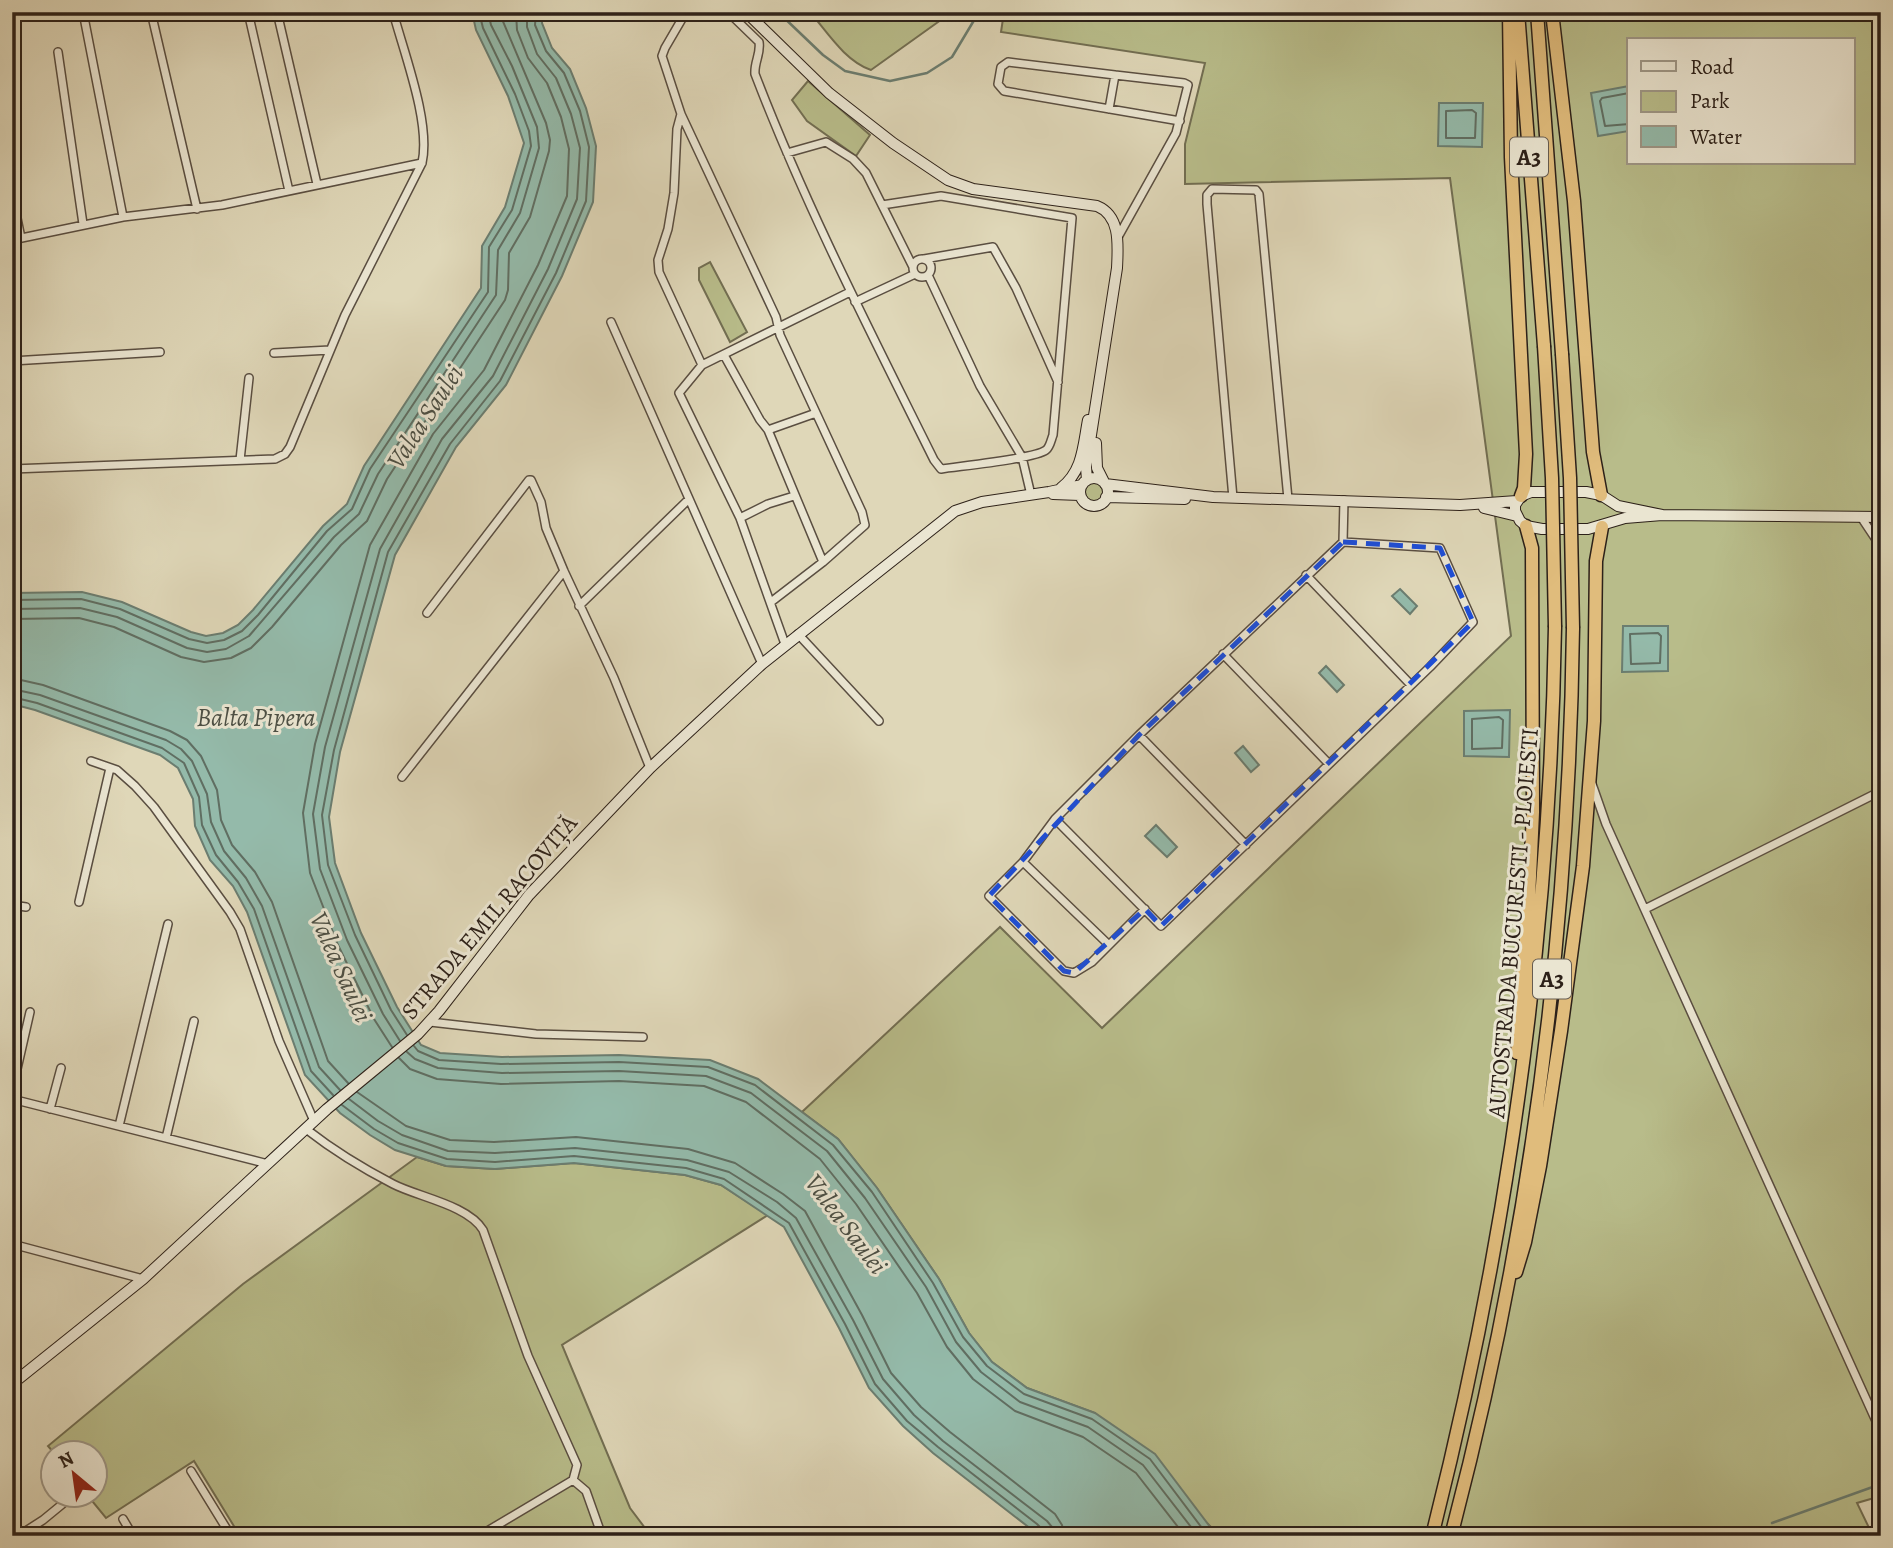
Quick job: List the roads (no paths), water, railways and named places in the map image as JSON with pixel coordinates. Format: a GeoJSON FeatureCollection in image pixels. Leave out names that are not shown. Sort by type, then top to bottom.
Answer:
{"type":"FeatureCollection","features":[{"type":"Feature","properties":{"kind":"highway"},"geometry":{"type":"LineString","coordinates":[[1509,12],[1511,148],[1526,454],[1524,488],[1519,498]]}},
{"type":"Feature","properties":{"kind":"highway","name":"AUTOSTRADA BUCURESTI - PLOIESTI"},"geometry":{"type":"LineString","coordinates":[[1432,1536],[1480,1331],[1511,1153],[1530,1013],[1547,835],[1555,627],[1552,478],[1518,12]]}},
{"type":"Feature","properties":{"kind":"highway","name":"AUTOSTRADA BUCURESTI - PLOIESTI"},"geometry":{"type":"LineString","coordinates":[[1451,1536],[1478,1430],[1500,1326],[1531,1147],[1550,995],[1566,811],[1573,628],[1571,491],[1538,12]]}},
{"type":"Feature","properties":{"kind":"highway"},"geometry":{"type":"LineString","coordinates":[[1552,12],[1574,201],[1593,452],[1604,498]]}},
{"type":"Feature","properties":{"kind":"highway"},"geometry":{"type":"LineString","coordinates":[[1511,1153],[1514,1080],[1529,898],[1532,812],[1531,548],[1521,521]]}},
{"type":"Feature","properties":{"kind":"highway"},"geometry":{"type":"LineString","coordinates":[[1500,1326],[1525,1242],[1539,1166],[1583,866],[1591,782],[1596,561],[1604,525]]}},
{"type":"Feature","properties":{"kind":"street"},"geometry":{"type":"LineString","coordinates":[[83,12],[123,216]]}},
{"type":"Feature","properties":{"kind":"street"},"geometry":{"type":"LineString","coordinates":[[151,12],[197,209]]}},
{"type":"Feature","properties":{"kind":"street"},"geometry":{"type":"LineString","coordinates":[[248,12],[289,191]]}},
{"type":"Feature","properties":{"kind":"street"},"geometry":{"type":"LineString","coordinates":[[277,12],[317,184]]}},
{"type":"Feature","properties":{"kind":"street"},"geometry":{"type":"LineString","coordinates":[[12,469],[240,460],[275,458],[285,454],[345,315],[422,163],[425,145],[421,120],[393,12]]}},
{"type":"Feature","properties":{"kind":"street"},"geometry":{"type":"LineString","coordinates":[[686,12],[663,56],[681,114],[862,512],[865,525],[771,602]]}},
{"type":"Feature","properties":{"kind":"street"},"geometry":{"type":"LineString","coordinates":[[728,12],[759,42],[760,56],[754,67],[755,74],[787,153],[827,247],[934,460],[941,469],[1045,451],[1050,444],[1058,383],[1072,218],[941,196],[881,205]]}},
{"type":"Feature","properties":{"kind":"street"},"geometry":{"type":"LineString","coordinates":[[746,12],[829,93],[893,143],[948,180],[973,189],[1097,206],[1105,209],[1111,217],[1118,237],[1114,292],[1083,487]]}},
{"type":"Feature","properties":{"kind":"street"},"geometry":{"type":"LineString","coordinates":[[58,52],[83,224]]}},
{"type":"Feature","properties":{"kind":"street"},"geometry":{"type":"LineString","coordinates":[[1118,237],[1146,190],[1180,121],[1188,85],[1009,62],[1002,67],[998,83],[1004,91],[1180,121]]}},
{"type":"Feature","properties":{"kind":"street"},"geometry":{"type":"LineString","coordinates":[[1109,108],[1115,75]]}},
{"type":"Feature","properties":{"kind":"street"},"geometry":{"type":"LineString","coordinates":[[681,114],[677,129],[674,193],[668,229],[658,260],[659,272],[702,365]]}},
{"type":"Feature","properties":{"kind":"street"},"geometry":{"type":"LineString","coordinates":[[787,153],[826,142],[853,159],[866,173],[914,270],[923,277],[928,275]]}},
{"type":"Feature","properties":{"kind":"street"},"geometry":{"type":"LineString","coordinates":[[12,194],[16,239],[123,216],[197,209],[422,163]]}},
{"type":"Feature","properties":{"kind":"street"},"geometry":{"type":"LineString","coordinates":[[1233,498],[1207,204],[1207,195],[1212,189],[1256,190],[1259,194],[1288,499]]}},
{"type":"Feature","properties":{"kind":"street"},"geometry":{"type":"LineString","coordinates":[[914,270],[915,262],[923,259],[993,247],[1016,288],[1058,383]]}},
{"type":"Feature","properties":{"kind":"street"},"geometry":{"type":"LineString","coordinates":[[923,259],[929,262],[931,267],[928,275],[979,386],[1022,457],[1031,495]]}},
{"type":"Feature","properties":{"kind":"street"},"geometry":{"type":"LineString","coordinates":[[855,302],[914,270]]}},
{"type":"Feature","properties":{"kind":"street"},"geometry":{"type":"LineString","coordinates":[[785,645],[740,518],[679,393],[702,365],[850,292]]}},
{"type":"Feature","properties":{"kind":"street"},"geometry":{"type":"LineString","coordinates":[[611,322],[762,664]]}},
{"type":"Feature","properties":{"kind":"street"},"geometry":{"type":"LineString","coordinates":[[274,353],[330,350]]}},
{"type":"Feature","properties":{"kind":"street"},"geometry":{"type":"LineString","coordinates":[[12,361],[160,352]]}},
{"type":"Feature","properties":{"kind":"street"},"geometry":{"type":"LineString","coordinates":[[724,355],[768,430],[823,562]]}},
{"type":"Feature","properties":{"kind":"street"},"geometry":{"type":"LineString","coordinates":[[1101,377],[1104,391],[1095,456],[1097,468],[1105,483],[1106,498]]}},
{"type":"Feature","properties":{"kind":"street"},"geometry":{"type":"LineString","coordinates":[[1054,491],[1070,481],[1077,469],[1095,382],[1101,377]]}},
{"type":"Feature","properties":{"kind":"street"},"geometry":{"type":"LineString","coordinates":[[240,460],[249,378]]}},
{"type":"Feature","properties":{"kind":"street"},"geometry":{"type":"LineString","coordinates":[[768,430],[816,413]]}},
{"type":"Feature","properties":{"kind":"street","name":"STRADA EMIL RACOVIȚĂ"},"geometry":{"type":"LineString","coordinates":[[12,1384],[143,1279],[327,1109],[418,1034],[529,895],[650,768],[762,664],[956,511],[982,502],[1054,491],[1059,495],[1083,487],[1096,478],[1105,483],[1213,497],[1460,505],[1491,509],[1542,529],[1588,529],[1625,518],[1662,515]]}},
{"type":"Feature","properties":{"kind":"street"},"geometry":{"type":"LineString","coordinates":[[427,613],[530,479],[541,502],[546,528],[579,606],[614,678],[650,768]]}},
{"type":"Feature","properties":{"kind":"street","name":"STRADA EMIL RACOVIȚĂ"},"geometry":{"type":"LineString","coordinates":[[1083,487],[1085,502],[1093,506],[1101,504],[1106,498],[1213,497]]}},
{"type":"Feature","properties":{"kind":"street","name":"STRADA EMIL RACOVIȚĂ"},"geometry":{"type":"LineString","coordinates":[[1460,505],[1519,498],[1538,491],[1586,492],[1618,506],[1662,515]]}},
{"type":"Feature","properties":{"kind":"street"},"geometry":{"type":"LineString","coordinates":[[740,518],[768,504],[794,496]]}},
{"type":"Feature","properties":{"kind":"street"},"geometry":{"type":"LineString","coordinates":[[1519,498],[1515,505],[1521,521]]}},
{"type":"Feature","properties":{"kind":"street"},"geometry":{"type":"LineString","coordinates":[[1604,498],[1611,515],[1604,525]]}},
{"type":"Feature","properties":{"kind":"street"},"geometry":{"type":"LineString","coordinates":[[579,606],[689,499]]}},
{"type":"Feature","properties":{"kind":"street"},"geometry":{"type":"LineString","coordinates":[[1145,909],[1092,962],[1074,973],[1065,971],[989,895],[1023,862],[1055,819],[1343,539],[1344,500]]}},
{"type":"Feature","properties":{"kind":"street"},"geometry":{"type":"LineString","coordinates":[[1662,515],[1881,517]]}},
{"type":"Feature","properties":{"kind":"street"},"geometry":{"type":"LineString","coordinates":[[1861,517],[1881,547]]}},
{"type":"Feature","properties":{"kind":"street"},"geometry":{"type":"LineString","coordinates":[[1055,819],[1161,926],[1412,685],[1473,622],[1440,548],[1343,539]]}},
{"type":"Feature","properties":{"kind":"street"},"geometry":{"type":"LineString","coordinates":[[402,777],[564,571]]}},
{"type":"Feature","properties":{"kind":"street"},"geometry":{"type":"LineString","coordinates":[[1306,575],[1412,685]]}},
{"type":"Feature","properties":{"kind":"street"},"geometry":{"type":"LineString","coordinates":[[798,635],[879,721]]}},
{"type":"Feature","properties":{"kind":"street"},"geometry":{"type":"LineString","coordinates":[[1223,654],[1329,764]]}},
{"type":"Feature","properties":{"kind":"street"},"geometry":{"type":"LineString","coordinates":[[1139,735],[1246,845]]}},
{"type":"Feature","properties":{"kind":"street"},"geometry":{"type":"LineString","coordinates":[[91,761],[117,770],[135,786],[154,807],[230,912],[240,929],[279,1041],[314,1121]]}},
{"type":"Feature","properties":{"kind":"street"},"geometry":{"type":"LineString","coordinates":[[12,777],[16,763]]}},
{"type":"Feature","properties":{"kind":"street"},"geometry":{"type":"LineString","coordinates":[[79,902],[110,768]]}},
{"type":"Feature","properties":{"kind":"street"},"geometry":{"type":"LineString","coordinates":[[1591,782],[1606,824],[1881,1432]]}},
{"type":"Feature","properties":{"kind":"street"},"geometry":{"type":"LineString","coordinates":[[1645,909],[1881,792]]}},
{"type":"Feature","properties":{"kind":"street"},"geometry":{"type":"LineString","coordinates":[[1023,862],[1108,944]]}},
{"type":"Feature","properties":{"kind":"street"},"geometry":{"type":"LineString","coordinates":[[12,905],[26,907]]}},
{"type":"Feature","properties":{"kind":"street"},"geometry":{"type":"LineString","coordinates":[[119,1126],[168,924]]}},
{"type":"Feature","properties":{"kind":"street"},"geometry":{"type":"LineString","coordinates":[[12,1091],[30,1012]]}},
{"type":"Feature","properties":{"kind":"street"},"geometry":{"type":"LineString","coordinates":[[166,1138],[194,1021]]}},
{"type":"Feature","properties":{"kind":"street"},"geometry":{"type":"LineString","coordinates":[[430,1022],[536,1034],[643,1037]]}},
{"type":"Feature","properties":{"kind":"street"},"geometry":{"type":"LineString","coordinates":[[50,1109],[61,1068]]}},
{"type":"Feature","properties":{"kind":"street"},"geometry":{"type":"LineString","coordinates":[[12,1099],[268,1164]]}},
{"type":"Feature","properties":{"kind":"street"},"geometry":{"type":"LineString","coordinates":[[306,1129],[325,1144],[391,1183],[450,1206],[480,1224],[532,1367],[576,1462],[577,1470],[573,1480],[479,1536]]}},
{"type":"Feature","properties":{"kind":"street"},"geometry":{"type":"LineString","coordinates":[[12,1244],[143,1279]]}},
{"type":"Feature","properties":{"kind":"street"},"geometry":{"type":"LineString","coordinates":[[191,1471],[231,1536]]}},
{"type":"Feature","properties":{"kind":"street"},"geometry":{"type":"LineString","coordinates":[[573,1480],[586,1491],[602,1536]]}},
{"type":"Feature","properties":{"kind":"street"},"geometry":{"type":"LineString","coordinates":[[18,1536],[55,1510]]}},
{"type":"Feature","properties":{"kind":"street"},"geometry":{"type":"LineString","coordinates":[[123,1520],[133,1536]]}},
{"type":"Feature","properties":{"kind":"water","name":"Balta Pipera"},"geometry":{"type":"Polygon","coordinates":[[[472,12],[543,12],[542,23],[552,48],[570,69],[586,108],[596,146],[593,202],[562,276],[506,385],[456,447],[395,555],[340,752],[329,817],[335,863],[361,933],[397,1007],[421,1045],[440,1053],[502,1057],[619,1055],[710,1060],[758,1079],[838,1139],[877,1188],[939,1279],[969,1333],[992,1362],[1027,1388],[1095,1413],[1155,1454],[1217,1536],[1040,1536],[933,1453],[903,1426],[869,1388],[784,1227],[721,1185],[685,1175],[574,1163],[495,1169],[446,1166],[395,1150],[370,1135],[340,1113],[305,1075],[247,912],[233,886],[210,860],[195,826],[193,799],[178,768],[160,755],[12,704],[12,593],[82,592],[122,602],[191,632],[206,636],[223,633],[238,625],[253,610],[323,526],[347,504],[364,466],[481,288],[482,246],[505,207],[524,143],[508,96],[476,30],[472,12]]]}},
{"type":"Feature","properties":{"kind":"water"},"geometry":{"type":"Polygon","coordinates":[[[1627,86],[1627,131],[1598,136],[1591,93],[1627,86]]]}},
{"type":"Feature","properties":{"kind":"water"},"geometry":{"type":"Polygon","coordinates":[[[1439,103],[1483,103],[1482,147],[1438,146],[1439,103]]]}},
{"type":"Feature","properties":{"kind":"water"},"geometry":{"type":"Polygon","coordinates":[[[1400,589],[1417,606],[1410,614],[1392,596],[1400,589]]]}},
{"type":"Feature","properties":{"kind":"water"},"geometry":{"type":"Polygon","coordinates":[[[1623,626],[1668,626],[1668,671],[1622,672],[1623,626]]]}},
{"type":"Feature","properties":{"kind":"water"},"geometry":{"type":"Polygon","coordinates":[[[1326,666],[1344,685],[1337,692],[1319,673],[1326,666]]]}},
{"type":"Feature","properties":{"kind":"water"},"geometry":{"type":"Polygon","coordinates":[[[1510,710],[1509,757],[1464,756],[1464,711],[1510,710]]]}},
{"type":"Feature","properties":{"kind":"water"},"geometry":{"type":"Polygon","coordinates":[[[1243,746],[1259,765],[1251,772],[1235,753],[1243,746]]]}},
{"type":"Feature","properties":{"kind":"water"},"geometry":{"type":"Polygon","coordinates":[[[1156,825],[1177,847],[1167,857],[1145,836],[1156,825]]]}},
{"type":"Feature","properties":{"kind":"waterway","name":"Valea Saulei"},"geometry":{"type":"LineString","coordinates":[[778,12],[823,55],[845,71],[890,81],[927,73],[952,57],[979,12]]}},
{"type":"Feature","properties":{"kind":"waterway"},"geometry":{"type":"LineString","coordinates":[[1772,1523],[1881,1484]]}},
{"type":"Feature","properties":{"kind":"waterway"},"geometry":{"type":"LineString","coordinates":[[1734,1536],[1758,1528]]}}]}
